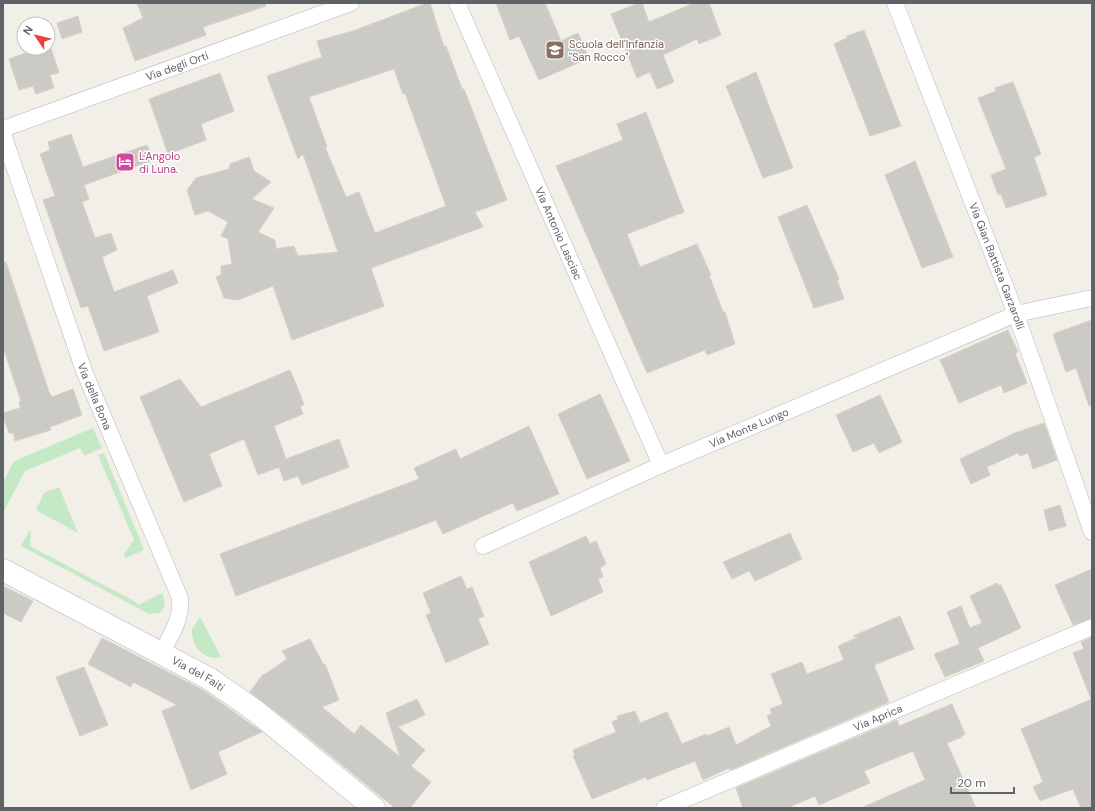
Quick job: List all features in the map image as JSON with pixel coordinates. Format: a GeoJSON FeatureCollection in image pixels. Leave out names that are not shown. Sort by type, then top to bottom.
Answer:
{"type":"FeatureCollection","features":[{"type":"Feature","properties":{"kind":"street","name":"Via degli Orti"},"geometry":{"type":"LineString","coordinates":[[3,129],[351,3]]}},
{"type":"Feature","properties":{"kind":"street","name":"Via Antonio Lasciac"},"geometry":{"type":"LineString","coordinates":[[457,3],[661,465]]}},
{"type":"Feature","properties":{"kind":"street","name":"Via Gian Battista Garzarolli"},"geometry":{"type":"LineString","coordinates":[[895,3],[1016,314],[1092,532]]}},
{"type":"Feature","properties":{"kind":"street","name":"Via della Bona"},"geometry":{"type":"LineString","coordinates":[[3,134],[84,371],[180,598],[181,610],[179,616],[161,654]]}},
{"type":"Feature","properties":{"kind":"street","name":"Via Monte Lungo"},"geometry":{"type":"LineString","coordinates":[[483,546],[661,465],[1016,314],[1092,298]]}},
{"type":"Feature","properties":{"kind":"street","name":"Via del Faiti"},"geometry":{"type":"LineString","coordinates":[[3,570],[210,679],[257,712],[374,808]]}},
{"type":"Feature","properties":{"kind":"street","name":"Via Aprica"},"geometry":{"type":"LineString","coordinates":[[664,808],[1092,627]]}},
{"type":"Feature","properties":{"kind":"green space"},"geometry":{"type":"Polygon","coordinates":[[[93,428],[102,448],[84,456],[80,448],[25,471],[3,513],[3,482],[14,461],[93,428]]]}},
{"type":"Feature","properties":{"kind":"green space"},"geometry":{"type":"Polygon","coordinates":[[[104,453],[144,550],[126,558],[124,554],[134,540],[98,455],[104,453]]]}},
{"type":"Feature","properties":{"kind":"green space"},"geometry":{"type":"Polygon","coordinates":[[[59,487],[78,533],[36,510],[44,493],[59,487]]]}},
{"type":"Feature","properties":{"kind":"green space"},"geometry":{"type":"Polygon","coordinates":[[[29,531],[31,531],[30,546],[136,602],[138,605],[162,593],[165,601],[160,613],[149,614],[21,546],[29,531]]]}},
{"type":"Feature","properties":{"kind":"green space"},"geometry":{"type":"Polygon","coordinates":[[[200,617],[221,657],[209,657],[199,651],[196,646],[192,635],[192,629],[200,617]]]}},
{"type":"Feature","properties":{"kind":"building"},"geometry":{"type":"Polygon","coordinates":[[[137,3],[265,3],[266,6],[203,27],[206,35],[135,61],[123,28],[143,18],[137,3]]]}},
{"type":"Feature","properties":{"kind":"building"},"geometry":{"type":"Polygon","coordinates":[[[430,3],[444,47],[446,46],[462,89],[464,89],[507,200],[475,212],[483,227],[371,268],[384,306],[292,340],[273,286],[238,300],[224,298],[216,277],[221,275],[221,266],[232,264],[228,239],[221,236],[228,222],[208,211],[195,215],[187,190],[196,178],[229,169],[230,164],[249,157],[254,171],[271,182],[252,199],[274,208],[258,232],[275,240],[276,249],[294,246],[298,256],[338,252],[303,154],[298,159],[267,76],[322,57],[317,41],[353,31],[430,3]],[[394,69],[309,97],[327,147],[325,147],[346,197],[359,192],[375,233],[446,206],[405,93],[403,94],[394,69]]]}},
{"type":"Feature","properties":{"kind":"building","name":"Scuola dell'Infanzia \"San Rocco\""},"geometry":{"type":"Polygon","coordinates":[[[496,3],[545,3],[561,41],[578,33],[589,58],[539,80],[519,36],[510,40],[496,3]]]}},
{"type":"Feature","properties":{"kind":"building"},"geometry":{"type":"Polygon","coordinates":[[[642,3],[649,22],[694,3],[709,3],[721,35],[699,44],[697,39],[663,55],[674,82],[657,89],[650,72],[637,78],[611,14],[642,3]]]}},
{"type":"Feature","properties":{"kind":"building"},"geometry":{"type":"Polygon","coordinates":[[[78,16],[82,32],[62,39],[57,23],[78,16]]]}},
{"type":"Feature","properties":{"kind":"building"},"geometry":{"type":"Polygon","coordinates":[[[864,30],[901,126],[870,136],[834,44],[847,38],[847,36],[864,30]]]}},
{"type":"Feature","properties":{"kind":"building"},"geometry":{"type":"Polygon","coordinates":[[[17,56],[54,56],[59,73],[50,75],[54,88],[36,94],[33,86],[19,90],[9,59],[17,56]]]}},
{"type":"Feature","properties":{"kind":"building"},"geometry":{"type":"Polygon","coordinates":[[[756,72],[793,168],[763,178],[726,86],[756,72]]]}},
{"type":"Feature","properties":{"kind":"building"},"geometry":{"type":"Polygon","coordinates":[[[220,73],[234,111],[201,124],[206,140],[168,154],[149,99],[220,73]]]}},
{"type":"Feature","properties":{"kind":"building"},"geometry":{"type":"Polygon","coordinates":[[[1013,82],[1041,154],[1034,157],[1047,195],[1006,208],[1001,194],[998,195],[991,175],[1006,169],[978,98],[996,91],[995,88],[1013,82]]]}},
{"type":"Feature","properties":{"kind":"building"},"geometry":{"type":"Polygon","coordinates":[[[646,112],[684,212],[627,234],[640,267],[697,244],[711,275],[709,275],[723,312],[725,312],[735,344],[707,355],[705,350],[647,373],[556,166],[623,140],[617,124],[646,112]]]}},
{"type":"Feature","properties":{"kind":"building"},"geometry":{"type":"Polygon","coordinates":[[[71,134],[83,167],[147,145],[153,160],[84,185],[89,199],[82,202],[95,238],[111,233],[117,250],[102,257],[114,292],[173,270],[178,283],[147,296],[159,332],[104,351],[88,306],[81,308],[43,200],[55,196],[40,154],[50,150],[48,142],[71,134]]]}},
{"type":"Feature","properties":{"kind":"building"},"geometry":{"type":"Polygon","coordinates":[[[915,161],[953,257],[922,268],[885,175],[915,161]]]}},
{"type":"Feature","properties":{"kind":"building"},"geometry":{"type":"Polygon","coordinates":[[[807,205],[839,279],[837,280],[844,299],[814,308],[778,217],[807,205]]]}},
{"type":"Feature","properties":{"kind":"building"},"geometry":{"type":"Polygon","coordinates":[[[3,262],[6,262],[49,392],[52,397],[73,389],[82,415],[50,427],[51,430],[15,441],[13,433],[9,433],[3,417],[3,413],[20,408],[19,402],[21,401],[3,347],[3,262]]]}},
{"type":"Feature","properties":{"kind":"building"},"geometry":{"type":"Polygon","coordinates":[[[1092,320],[1092,405],[1089,406],[1076,368],[1066,372],[1053,334],[1092,320]]]}},
{"type":"Feature","properties":{"kind":"building"},"geometry":{"type":"Polygon","coordinates":[[[1008,330],[1018,352],[1015,353],[1027,383],[1004,393],[1001,385],[959,403],[940,360],[1008,330]]]}},
{"type":"Feature","properties":{"kind":"building"},"geometry":{"type":"Polygon","coordinates":[[[290,370],[304,404],[300,407],[303,414],[274,426],[286,459],[339,439],[349,467],[302,485],[298,476],[284,481],[279,467],[258,475],[244,439],[209,454],[222,486],[184,502],[140,397],[180,379],[201,407],[290,370]]]}},
{"type":"Feature","properties":{"kind":"building"},"geometry":{"type":"Polygon","coordinates":[[[600,394],[630,461],[587,479],[558,414],[600,394]]]}},
{"type":"Feature","properties":{"kind":"building"},"geometry":{"type":"Polygon","coordinates":[[[880,395],[902,442],[879,453],[874,443],[853,452],[836,415],[880,395]]]}},
{"type":"Feature","properties":{"kind":"building"},"geometry":{"type":"Polygon","coordinates":[[[1044,423],[1057,460],[1033,469],[1028,453],[1020,456],[1018,453],[987,467],[990,475],[971,484],[960,459],[1015,433],[1044,423]]]}},
{"type":"Feature","properties":{"kind":"building"},"geometry":{"type":"Polygon","coordinates":[[[529,426],[559,494],[517,511],[513,503],[443,534],[436,520],[236,596],[220,554],[419,479],[414,468],[456,449],[460,459],[529,426]]]}},
{"type":"Feature","properties":{"kind":"building"},"geometry":{"type":"Polygon","coordinates":[[[1060,505],[1066,526],[1049,531],[1044,510],[1060,505]]]}},
{"type":"Feature","properties":{"kind":"building"},"geometry":{"type":"Polygon","coordinates":[[[790,533],[802,559],[755,581],[749,571],[732,579],[723,562],[790,533]]]}},
{"type":"Feature","properties":{"kind":"building"},"geometry":{"type":"Polygon","coordinates":[[[586,536],[590,544],[596,541],[606,564],[600,568],[603,577],[598,579],[603,592],[551,616],[529,562],[586,536]]]}},
{"type":"Feature","properties":{"kind":"building"},"geometry":{"type":"Polygon","coordinates":[[[1092,569],[1092,618],[1073,625],[1055,585],[1092,569]]]}},
{"type":"Feature","properties":{"kind":"building"},"geometry":{"type":"Polygon","coordinates":[[[461,576],[467,589],[472,587],[484,616],[478,619],[489,644],[446,663],[426,615],[431,613],[423,593],[461,576]]]}},
{"type":"Feature","properties":{"kind":"building"},"geometry":{"type":"Polygon","coordinates":[[[997,583],[999,586],[1001,585],[1021,628],[978,648],[984,661],[945,677],[934,654],[960,644],[947,612],[961,606],[970,628],[982,623],[970,596],[997,583]]]}},
{"type":"Feature","properties":{"kind":"building"},"geometry":{"type":"Polygon","coordinates":[[[3,586],[33,601],[21,622],[3,613],[3,586]]]}},
{"type":"Feature","properties":{"kind":"building"},"geometry":{"type":"Polygon","coordinates":[[[900,616],[914,649],[874,665],[889,702],[730,770],[729,768],[703,780],[695,761],[647,780],[646,777],[592,799],[573,756],[575,755],[573,750],[616,732],[612,722],[618,719],[617,716],[635,711],[640,723],[667,712],[682,744],[706,734],[707,736],[729,727],[736,745],[771,726],[767,716],[772,714],[770,709],[783,704],[771,674],[802,662],[807,674],[844,660],[838,646],[858,637],[853,636],[900,616]]]}},
{"type":"Feature","properties":{"kind":"building"},"geometry":{"type":"Polygon","coordinates":[[[1092,637],[1091,699],[1073,653],[1084,649],[1081,642],[1092,637]]]}},
{"type":"Feature","properties":{"kind":"building"},"geometry":{"type":"Polygon","coordinates":[[[102,638],[203,690],[262,732],[218,752],[227,774],[191,790],[162,711],[177,705],[133,682],[131,687],[88,664],[102,638]]]}},
{"type":"Feature","properties":{"kind":"building"},"geometry":{"type":"Polygon","coordinates":[[[310,639],[323,664],[325,664],[339,700],[322,707],[354,734],[361,725],[400,757],[386,713],[417,699],[425,715],[398,727],[425,750],[411,766],[431,782],[410,808],[395,808],[250,692],[263,674],[264,675],[287,659],[282,651],[310,639]]]}},
{"type":"Feature","properties":{"kind":"building"},"geometry":{"type":"Polygon","coordinates":[[[84,667],[108,725],[80,736],[56,677],[84,667]]]}},
{"type":"Feature","properties":{"kind":"building"},"geometry":{"type":"Polygon","coordinates":[[[1092,699],[1092,808],[1081,808],[1073,789],[1040,801],[1033,787],[1043,782],[1021,729],[1092,699]]]}},
{"type":"Feature","properties":{"kind":"building"},"geometry":{"type":"Polygon","coordinates":[[[952,704],[965,734],[961,736],[962,737],[947,743],[976,808],[861,808],[925,780],[913,751],[864,771],[870,783],[819,805],[815,796],[787,808],[743,808],[736,788],[897,720],[899,726],[952,704]]]}},
{"type":"Feature","properties":{"kind":"place","name":"Scuola dell'Infanzia \"San Rocco\""},"geometry":{"type":"Point","coordinates":[555,50]}},
{"type":"Feature","properties":{"kind":"place","name":"L'Angolo di Luna."},"geometry":{"type":"Point","coordinates":[125,162]}}]}
